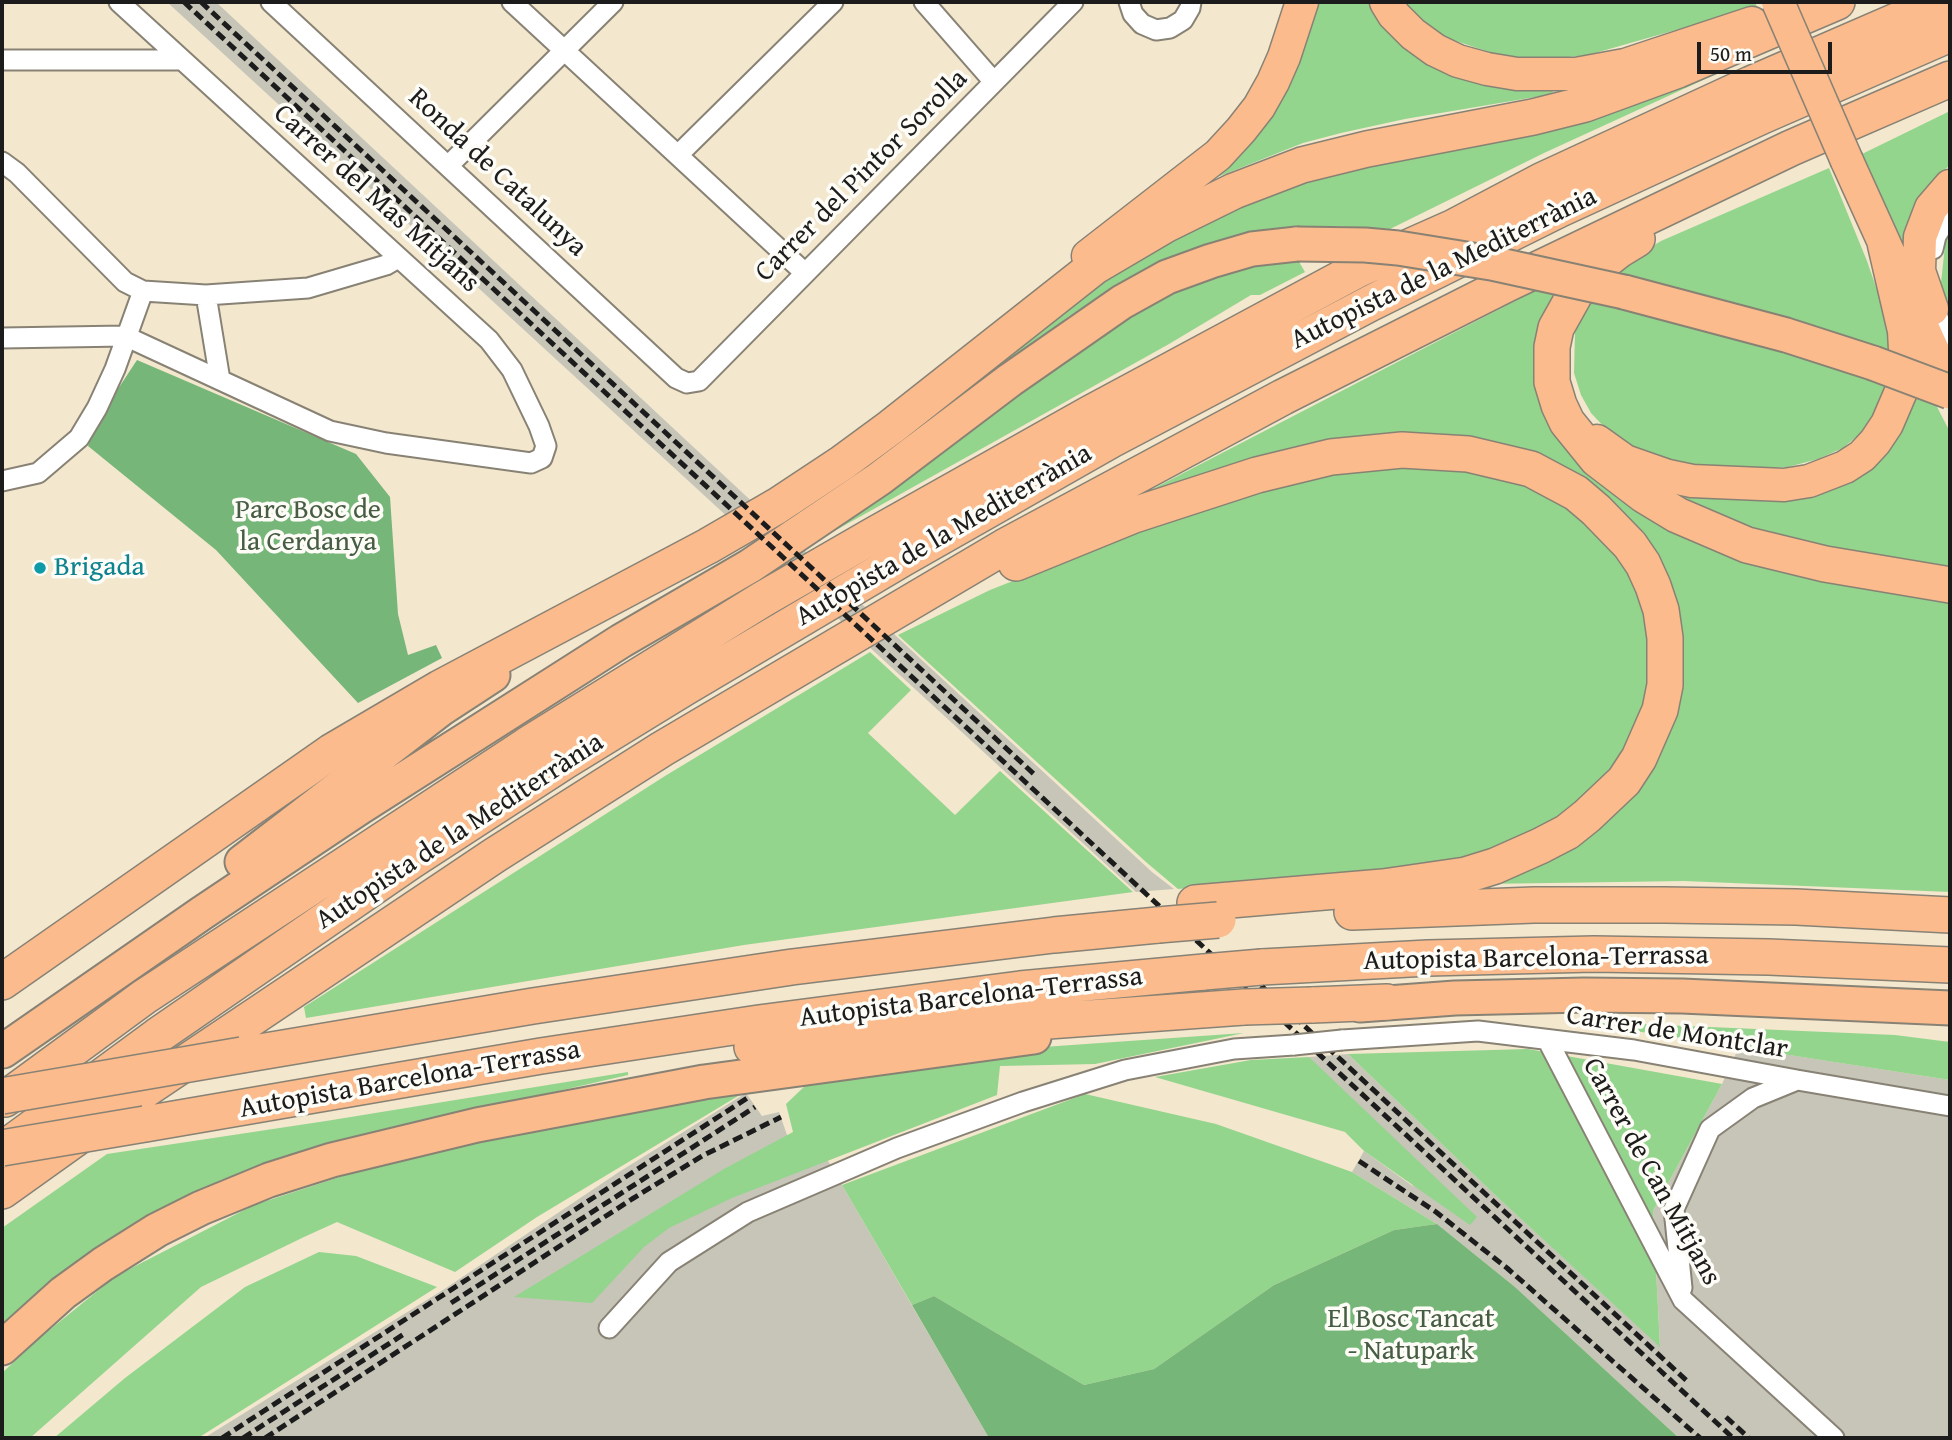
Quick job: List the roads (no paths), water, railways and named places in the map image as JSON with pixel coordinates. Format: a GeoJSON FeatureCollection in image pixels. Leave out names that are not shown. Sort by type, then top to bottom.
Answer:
{"type":"FeatureCollection","features":[{"type":"Feature","properties":{"kind":"highway"},"geometry":{"type":"LineString","coordinates":[[2,982],[331,752],[439,688],[708,546],[777,506],[842,463],[1094,267],[1167,224],[1234,191],[1282,172],[1338,155],[1533,117],[1585,104],[1678,70],[1837,2]]}},
{"type":"Feature","properties":{"kind":"highway","name":"Autopista de la Mediterrània"},"geometry":{"type":"LineString","coordinates":[[2,1102],[144,998],[516,752],[752,606],[874,535],[1089,414],[1357,270],[1454,227],[1541,181],[1739,89],[1940,2]]}},
{"type":"Feature","properties":{"kind":"highway","name":"Autopista de la Mediterrània"},"geometry":{"type":"LineString","coordinates":[[2,1149],[157,1036],[411,861],[565,761],[925,545],[1111,440],[1371,303],[1573,203],[1950,34]]}},
{"type":"Feature","properties":{"kind":"highway"},"geometry":{"type":"LineString","coordinates":[[2,1206],[562,813],[662,749],[1004,547],[1283,397],[1582,247],[1791,148],[1950,79]]}},
{"type":"Feature","properties":{"kind":"highway"},"geometry":{"type":"LineString","coordinates":[[1791,148],[1619,250],[1597,268],[1564,310],[1556,328],[1552,347],[1552,382],[1559,405],[1567,422],[1597,459],[1635,489],[1677,515],[1725,537],[1782,555],[1950,584]]}},
{"type":"Feature","properties":{"kind":"highway"},"geometry":{"type":"LineString","coordinates":[[3,1051],[359,808],[621,641],[750,566],[879,480],[1010,380],[1122,302],[1167,277],[1210,261],[1252,250],[1297,244],[1398,248],[1504,265],[1624,292],[1786,335],[1950,390]]}},
{"type":"Feature","properties":{"kind":"highway"},"geometry":{"type":"LineString","coordinates":[[887,616],[1134,515],[1191,495],[1302,463],[1364,452],[1439,451],[1468,454],[1531,469],[1576,493],[1616,529],[1643,564],[1661,610],[1665,638],[1665,685],[1660,710],[1639,758],[1624,781],[1597,808],[1567,832],[1540,846],[1495,866],[1466,875],[1206,911]]}},
{"type":"Feature","properties":{"kind":"highway"},"geometry":{"type":"LineString","coordinates":[[3,1051],[106,967],[441,709],[512,662],[645,588],[708,546]]}},
{"type":"Feature","properties":{"kind":"highway","name":"Autopista Barcelona-Terrassa"},"geometry":{"type":"LineString","coordinates":[[2,1096],[239,1041],[533,1006],[1150,916],[1206,911],[1534,905],[1783,907],[1950,915]]}},
{"type":"Feature","properties":{"kind":"highway","name":"Autopista Barcelona-Terrassa"},"geometry":{"type":"LineString","coordinates":[[2,1149],[528,1058],[759,1023],[1020,989],[1262,967],[1428,958],[1594,954],[1769,957],[1950,965]]}},
{"type":"Feature","properties":{"kind":"highway"},"geometry":{"type":"LineString","coordinates":[[203,1115],[303,1111],[641,1061],[854,1036],[1387,1002],[1519,996],[1654,996],[1950,1007]]}},
{"type":"Feature","properties":{"kind":"highway"},"geometry":{"type":"LineString","coordinates":[[2,1348],[63,1293],[157,1230],[201,1208],[269,1180],[398,1142],[705,1082],[955,1047],[1248,1012]]}},
{"type":"Feature","properties":{"kind":"highway"},"geometry":{"type":"LineString","coordinates":[[2,1191],[121,1105],[239,1041]]}},
{"type":"Feature","properties":{"kind":"main road"},"geometry":{"type":"LineString","coordinates":[[948,382],[979,344],[1218,155],[1259,107],[1273,82],[1302,2]]}},
{"type":"Feature","properties":{"kind":"main road"},"geometry":{"type":"LineString","coordinates":[[1385,2],[1413,34],[1435,50],[1458,61],[1507,73],[1548,76],[1625,65],[1813,2]]}},
{"type":"Feature","properties":{"kind":"main road"},"geometry":{"type":"LineString","coordinates":[[1779,2],[1950,390]]}},
{"type":"Feature","properties":{"kind":"main road"},"geometry":{"type":"LineString","coordinates":[[1948,349],[1924,290],[1919,271],[1919,253],[1924,223],[1931,208],[1950,186]]}},
{"type":"Feature","properties":{"kind":"main road"},"geometry":{"type":"LineString","coordinates":[[1552,382],[1563,405],[1592,438],[1625,461],[1645,469],[1692,481],[1722,484],[1784,485],[1827,475],[1862,456],[1875,442],[1896,408],[1902,389],[1906,368],[1906,344],[1884,245]]}},
{"type":"Feature","properties":{"kind":"street","name":"Carrer del Mas Mitjans"},"geometry":{"type":"LineString","coordinates":[[118,2],[489,340],[512,370],[546,446],[542,458],[531,463],[386,443],[330,431],[220,380]]}},
{"type":"Feature","properties":{"kind":"street","name":"Ronda de Catalunya"},"geometry":{"type":"LineString","coordinates":[[271,2],[676,378],[687,383]]}},
{"type":"Feature","properties":{"kind":"street"},"geometry":{"type":"LineString","coordinates":[[512,2],[805,273]]}},
{"type":"Feature","properties":{"kind":"street"},"geometry":{"type":"LineString","coordinates":[[448,166],[613,2]]}},
{"type":"Feature","properties":{"kind":"street"},"geometry":{"type":"LineString","coordinates":[[678,155],[833,2]]}},
{"type":"Feature","properties":{"kind":"street"},"geometry":{"type":"LineString","coordinates":[[924,2],[994,82]]}},
{"type":"Feature","properties":{"kind":"street","name":"Carrer del Pintor Sorolla"},"geometry":{"type":"LineString","coordinates":[[687,383],[699,381],[1073,2]]}},
{"type":"Feature","properties":{"kind":"street"},"geometry":{"type":"LineString","coordinates":[[1129,2],[1133,14],[1142,24],[1156,30],[1170,28],[1183,20],[1191,2]]}},
{"type":"Feature","properties":{"kind":"street"},"geometry":{"type":"LineString","coordinates":[[2,60],[181,60]]}},
{"type":"Feature","properties":{"kind":"street"},"geometry":{"type":"LineString","coordinates":[[2,162],[17,173],[125,282],[143,291],[206,295],[308,288],[386,265],[398,258]]}},
{"type":"Feature","properties":{"kind":"street"},"geometry":{"type":"LineString","coordinates":[[1948,349],[1933,300],[1930,269],[1936,236],[1950,213]]}},
{"type":"Feature","properties":{"kind":"street"},"geometry":{"type":"LineString","coordinates":[[2,481],[38,473],[79,438],[115,369],[143,291]]}},
{"type":"Feature","properties":{"kind":"street"},"geometry":{"type":"LineString","coordinates":[[206,295],[220,380]]}},
{"type":"Feature","properties":{"kind":"street"},"geometry":{"type":"LineString","coordinates":[[2,338],[125,336],[220,380]]}},
{"type":"Feature","properties":{"kind":"street","name":"Carrer de Montclar"},"geometry":{"type":"LineString","coordinates":[[609,1328],[669,1262],[748,1212],[897,1148],[1023,1102],[1125,1070],[1234,1049],[1478,1031],[1634,1050],[1950,1106]]}},
{"type":"Feature","properties":{"kind":"street","name":"Carrer de Can Mitjans"},"geometry":{"type":"LineString","coordinates":[[1548,1041],[1683,1300],[1834,1438]]}},
{"type":"Feature","properties":{"kind":"street","name":"Carrer de Montclar"},"geometry":{"type":"LineString","coordinates":[[1683,1300],[1674,1209],[1710,1129],[1753,1098],[1797,1080]]}},
{"type":"Feature","properties":{"kind":"railway"},"geometry":{"type":"LineString","coordinates":[[184,2],[1733,1438]]}},
{"type":"Feature","properties":{"kind":"railway"},"geometry":{"type":"LineString","coordinates":[[201,2],[1036,776]]}},
{"type":"Feature","properties":{"kind":"railway"},"geometry":{"type":"LineString","coordinates":[[1228,955],[1687,1381]]}},
{"type":"Feature","properties":{"kind":"railway"},"geometry":{"type":"LineString","coordinates":[[222,1438],[749,1097]]}},
{"type":"Feature","properties":{"kind":"railway"},"geometry":{"type":"LineString","coordinates":[[451,1303],[755,1107]]}},
{"type":"Feature","properties":{"kind":"railway"},"geometry":{"type":"LineString","coordinates":[[265,1438],[632,1199],[702,1156],[781,1117]]}},
{"type":"Feature","properties":{"kind":"railway"},"geometry":{"type":"LineString","coordinates":[[1359,1161],[1436,1212],[1507,1268],[1700,1438]]}},
{"type":"Feature","properties":{"kind":"railway"},"geometry":{"type":"LineString","coordinates":[[243,1438],[404,1334]]}},
{"type":"Feature","properties":{"kind":"railway"},"geometry":{"type":"LineString","coordinates":[[1726,1417],[1749,1438]]}},
{"type":"Feature","properties":{"kind":"place","name":"Brigada"},"geometry":{"type":"Point","coordinates":[40,568]}},
{"type":"Feature","properties":{"kind":"park label","name":"Parc Bosc de la Cerdanya"},"geometry":{"type":"Point","coordinates":[308,527]}},
{"type":"Feature","properties":{"kind":"park label","name":"El Bosc Tancat - Natupark"},"geometry":{"type":"Point","coordinates":[1411,1336]}}]}
